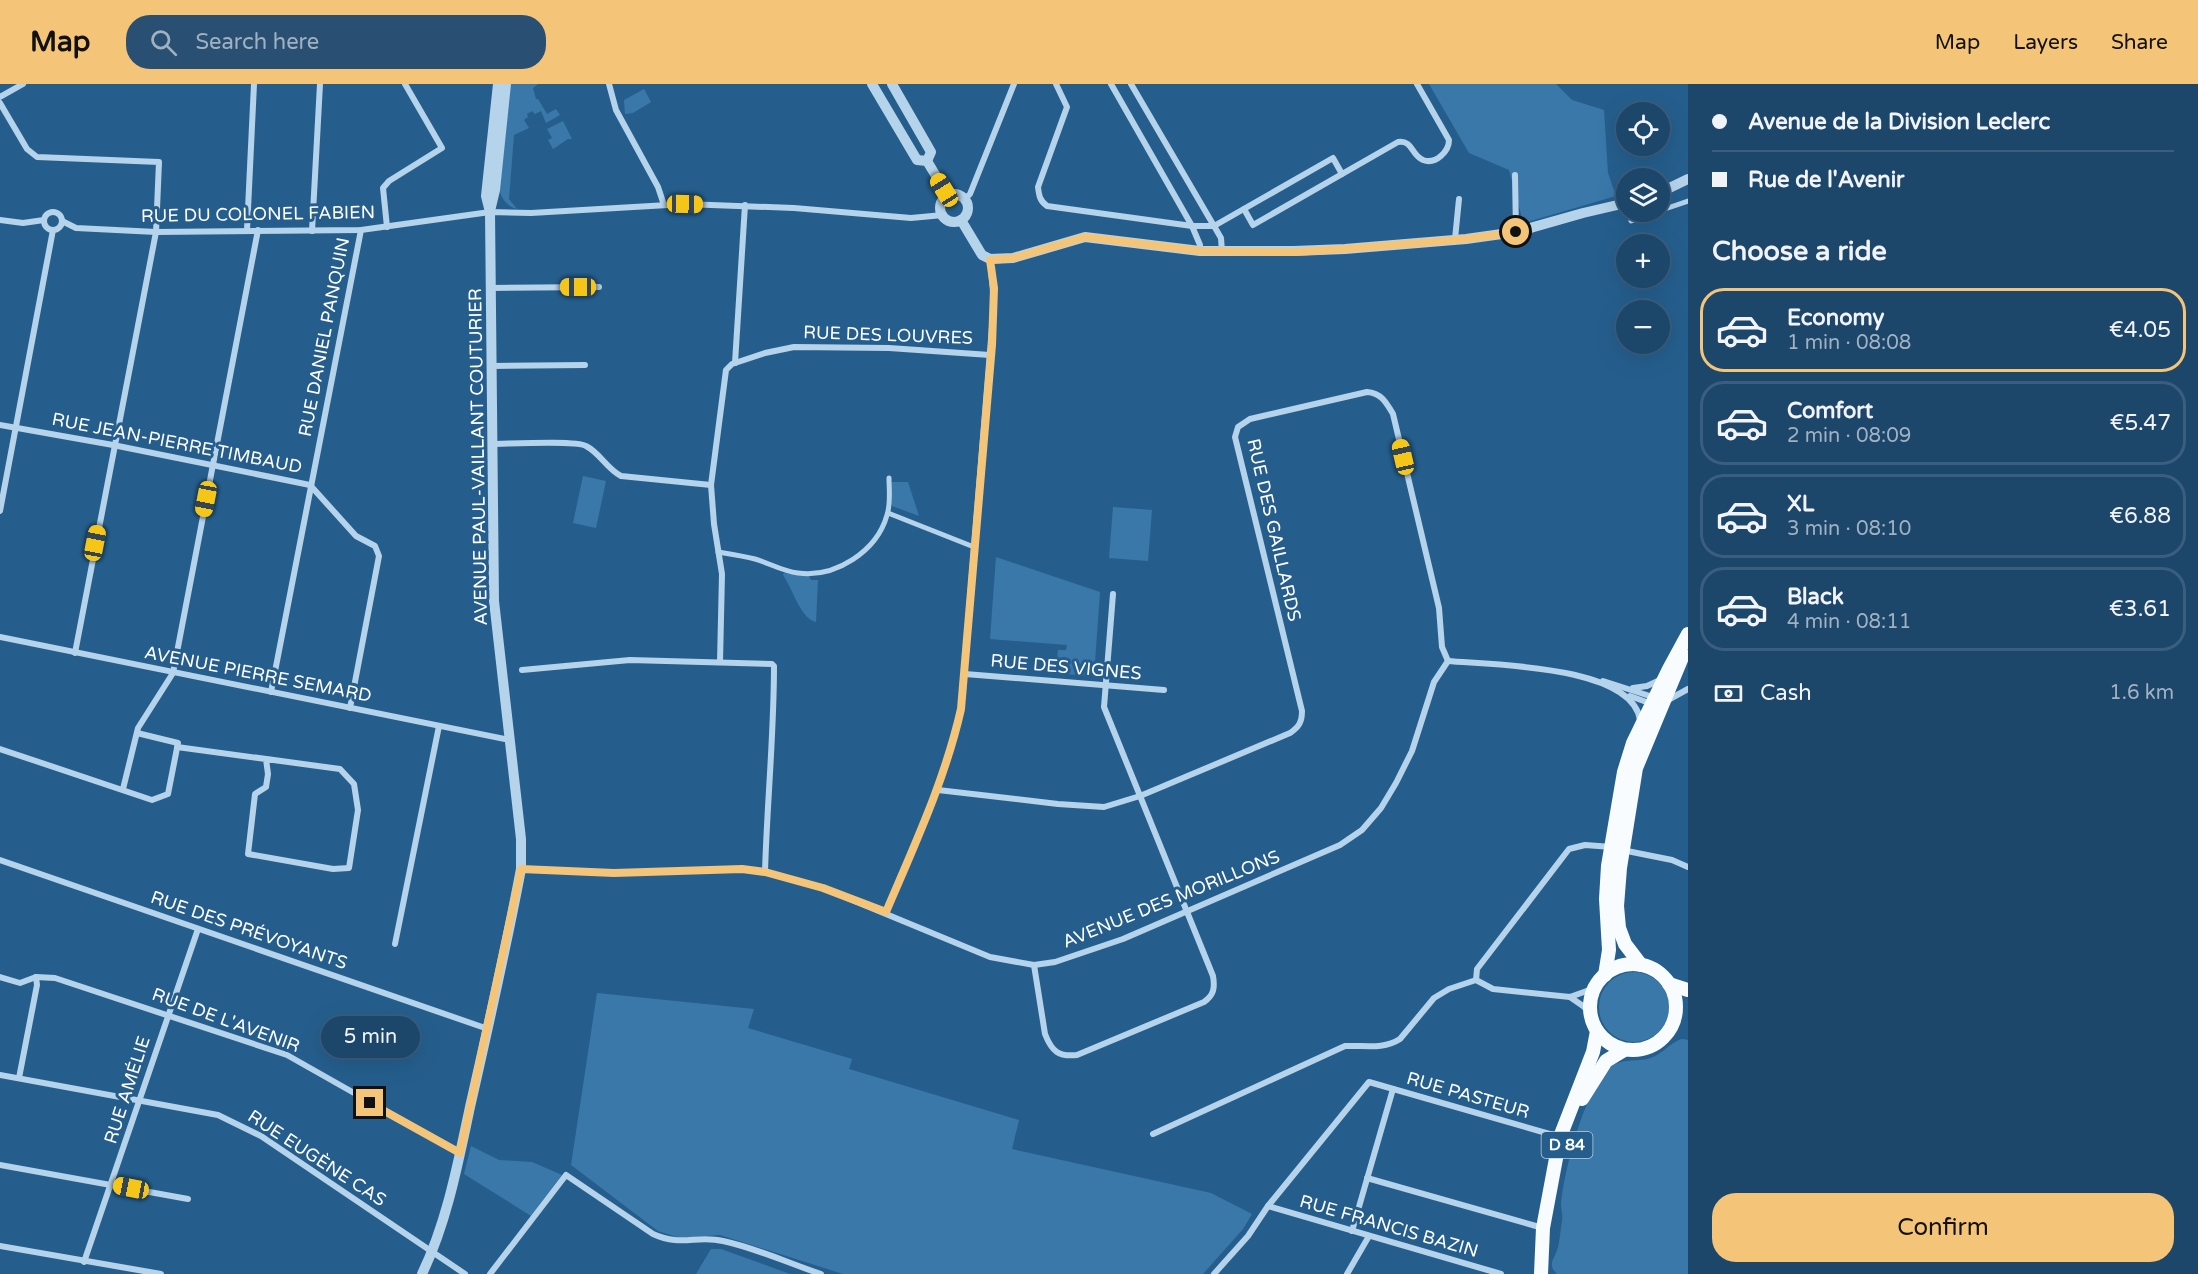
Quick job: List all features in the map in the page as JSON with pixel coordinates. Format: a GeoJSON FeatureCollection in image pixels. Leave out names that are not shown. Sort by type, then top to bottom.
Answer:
{"type":"FeatureCollection","features":[{"type":"Feature","properties":{"kind":"main road"},"geometry":{"type":"LineString","coordinates":[[1605,975],[1610,950],[1606,885],[1636,768],[1657,701],[1666,675],[1688,634]]}},
{"type":"Feature","properties":{"kind":"main road"},"geometry":{"type":"LineString","coordinates":[[1641,965],[1625,944],[1619,928],[1617,906],[1617,849],[1625,764],[1641,727],[1688,642]]}},
{"type":"Feature","properties":{"kind":"main road"},"geometry":{"type":"LineString","coordinates":[[1641,965],[1658,972],[1669,984],[1676,1002],[1674,1020],[1670,1029],[1656,1044],[1636,1050],[1624,1050],[1609,1043],[1597,1030],[1591,1014],[1591,1001],[1595,988],[1605,975],[1622,966],[1641,965]]}},
{"type":"Feature","properties":{"kind":"main road"},"geometry":{"type":"LineString","coordinates":[[1669,984],[1688,990]]}},
{"type":"Feature","properties":{"kind":"main road"},"geometry":{"type":"LineString","coordinates":[[1674,1020],[1688,1011]]}},
{"type":"Feature","properties":{"kind":"main road","name":"D 84"},"geometry":{"type":"LineString","coordinates":[[1544,1228],[1553,1166],[1560,1137],[1593,1052],[1597,1030]]}},
{"type":"Feature","properties":{"kind":"main road","name":"D 84"},"geometry":{"type":"LineString","coordinates":[[1541,1274],[1567,1145],[1580,1103],[1606,1061],[1624,1050]]}},
{"type":"Feature","properties":{"kind":"main road"},"geometry":{"type":"LineString","coordinates":[[1543,1258],[1544,1228]]}},
{"type":"Feature","properties":{"kind":"street"},"geometry":{"type":"LineString","coordinates":[[0,97],[22,84]]}},
{"type":"Feature","properties":{"kind":"street"},"geometry":{"type":"LineString","coordinates":[[247,230],[254,84]]}},
{"type":"Feature","properties":{"kind":"street"},"geometry":{"type":"LineString","coordinates":[[312,231],[320,84]]}},
{"type":"Feature","properties":{"kind":"street"},"geometry":{"type":"LineString","coordinates":[[387,227],[383,188],[389,181],[442,148],[405,84]]}},
{"type":"Feature","properties":{"kind":"street"},"geometry":{"type":"LineString","coordinates":[[490,212],[487,204],[487,186],[498,84]]}},
{"type":"Feature","properties":{"kind":"street"},"geometry":{"type":"LineString","coordinates":[[490,212],[495,190],[506,84]]}},
{"type":"Feature","properties":{"kind":"street"},"geometry":{"type":"LineString","coordinates":[[609,84],[616,110],[658,187],[664,205]]}},
{"type":"Feature","properties":{"kind":"street"},"geometry":{"type":"LineString","coordinates":[[872,84],[917,160],[927,161]]}},
{"type":"Feature","properties":{"kind":"street"},"geometry":{"type":"LineString","coordinates":[[892,84],[931,152],[927,161]]}},
{"type":"Feature","properties":{"kind":"street"},"geometry":{"type":"LineString","coordinates":[[965,199],[970,194],[1014,84]]}},
{"type":"Feature","properties":{"kind":"street"},"geometry":{"type":"LineString","coordinates":[[1056,84],[1067,107],[1038,188],[1042,203],[1047,206],[1192,226],[1214,226],[1333,158],[1342,174]]}},
{"type":"Feature","properties":{"kind":"street"},"geometry":{"type":"LineString","coordinates":[[1111,84],[1192,226],[1200,245],[1200,251]]}},
{"type":"Feature","properties":{"kind":"street"},"geometry":{"type":"LineString","coordinates":[[1131,84],[1221,238],[1222,252]]}},
{"type":"Feature","properties":{"kind":"street"},"geometry":{"type":"LineString","coordinates":[[1244,209],[1253,225],[1398,142],[1405,141],[1410,144],[1424,160],[1430,161],[1445,154],[1449,148],[1449,140],[1417,84]]}},
{"type":"Feature","properties":{"kind":"street"},"geometry":{"type":"LineString","coordinates":[[0,103],[27,150],[37,157],[159,162],[156,231],[75,653]]}},
{"type":"Feature","properties":{"kind":"street"},"geometry":{"type":"LineString","coordinates":[[927,161],[948,196]]}},
{"type":"Feature","properties":{"kind":"street"},"geometry":{"type":"LineString","coordinates":[[1515,175],[1516,232]]}},
{"type":"Feature","properties":{"kind":"street"},"geometry":{"type":"LineString","coordinates":[[1670,188],[1688,179]]}},
{"type":"Feature","properties":{"kind":"street"},"geometry":{"type":"LineString","coordinates":[[957,194],[965,199],[968,210],[961,220],[949,220],[943,215],[941,207],[948,196],[957,194]]}},
{"type":"Feature","properties":{"kind":"street"},"geometry":{"type":"LineString","coordinates":[[1455,239],[1459,199]]}},
{"type":"Feature","properties":{"kind":"street"},"geometry":{"type":"LineString","coordinates":[[1670,207],[1688,201]]}},
{"type":"Feature","properties":{"kind":"street","name":"RUE DU COLONEL FABIEN"},"geometry":{"type":"LineString","coordinates":[[0,220],[23,223],[44,220],[49,213],[54,212],[60,214],[62,221],[76,228],[156,231],[312,231],[361,230],[490,212],[531,213],[664,205],[745,205],[911,218],[943,215]]}},
{"type":"Feature","properties":{"kind":"street"},"geometry":{"type":"LineString","coordinates":[[720,662],[722,574],[714,524],[711,485],[726,369],[735,363],[745,205]]}},
{"type":"Feature","properties":{"kind":"street"},"geometry":{"type":"LineString","coordinates":[[961,220],[982,255],[990,260],[1014,258],[1085,237],[1200,251],[1345,249],[1516,232],[1616,205]]}},
{"type":"Feature","properties":{"kind":"street","name":"AVENUE PAUL-VAILLANT COUTURIER"},"geometry":{"type":"LineString","coordinates":[[422,1274],[433,1252],[444,1218],[460,1153],[521,869],[521,839],[494,601],[490,212]]}},
{"type":"Feature","properties":{"kind":"street"},"geometry":{"type":"LineString","coordinates":[[44,220],[46,226],[53,230]]}},
{"type":"Feature","properties":{"kind":"street"},"geometry":{"type":"LineString","coordinates":[[53,230],[58,228],[62,221]]}},
{"type":"Feature","properties":{"kind":"street"},"geometry":{"type":"LineString","coordinates":[[0,511],[53,230]]}},
{"type":"Feature","properties":{"kind":"street"},"geometry":{"type":"LineString","coordinates":[[123,789],[138,728],[173,673],[258,230]]}},
{"type":"Feature","properties":{"kind":"street","name":"RUE DANIEL PANQUIN"},"geometry":{"type":"LineString","coordinates":[[271,692],[361,230]]}},
{"type":"Feature","properties":{"kind":"street"},"geometry":{"type":"LineString","coordinates":[[886,912],[938,789],[957,729],[965,674],[990,355],[994,295],[990,260]]}},
{"type":"Feature","properties":{"kind":"street"},"geometry":{"type":"LineString","coordinates":[[490,288],[599,287]]}},
{"type":"Feature","properties":{"kind":"street","name":"RUE DES LOUVRES"},"geometry":{"type":"LineString","coordinates":[[735,363],[794,347],[889,348],[990,355]]}},
{"type":"Feature","properties":{"kind":"street"},"geometry":{"type":"LineString","coordinates":[[491,366],[585,365]]}},
{"type":"Feature","properties":{"kind":"street","name":"RUE DES GAILLARDS"},"geometry":{"type":"LineString","coordinates":[[1140,796],[1290,733],[1298,728],[1302,720],[1302,711],[1235,437],[1238,427],[1250,419],[1367,392],[1381,397],[1393,414],[1439,608],[1442,647],[1448,662]]}},
{"type":"Feature","properties":{"kind":"street","name":"RUE JEAN-PIERRE TIMBAUD"},"geometry":{"type":"LineString","coordinates":[[0,425],[114,445],[310,485],[356,536],[375,546],[379,556],[350,708]]}},
{"type":"Feature","properties":{"kind":"street"},"geometry":{"type":"LineString","coordinates":[[492,444],[581,443],[589,447],[613,472],[621,476],[711,485]]}},
{"type":"Feature","properties":{"kind":"street"},"geometry":{"type":"LineString","coordinates":[[718,552],[755,559],[776,568],[799,573],[833,570],[860,555],[884,523],[888,513],[889,478]]}},
{"type":"Feature","properties":{"kind":"street"},"geometry":{"type":"LineString","coordinates":[[888,513],[974,547]]}},
{"type":"Feature","properties":{"kind":"street"},"geometry":{"type":"LineString","coordinates":[[1034,964],[1049,1045],[1066,1056],[1077,1055],[1204,1002],[1215,988],[1213,976],[1104,706],[1113,594]]}},
{"type":"Feature","properties":{"kind":"street","name":"AVENUE PIERRE SEMARD"},"geometry":{"type":"LineString","coordinates":[[0,637],[510,740]]}},
{"type":"Feature","properties":{"kind":"street"},"geometry":{"type":"LineString","coordinates":[[522,670],[630,660],[772,664],[774,666],[774,710],[765,872]]}},
{"type":"Feature","properties":{"kind":"street"},"geometry":{"type":"LineString","coordinates":[[1448,662],[1547,669],[1630,688],[1657,701]]}},
{"type":"Feature","properties":{"kind":"street","name":"AVENUE DES MORILLONS"},"geometry":{"type":"LineString","coordinates":[[521,869],[614,873],[742,869],[765,872],[823,888],[886,912],[990,957],[1034,964],[1055,962],[1123,939],[1187,912],[1340,845],[1362,830],[1381,808],[1396,783],[1412,751],[1434,682],[1448,662]]}},
{"type":"Feature","properties":{"kind":"street","name":"RUE DES VIGNES"},"geometry":{"type":"LineString","coordinates":[[965,674],[1164,690]]}},
{"type":"Feature","properties":{"kind":"street"},"geometry":{"type":"LineString","coordinates":[[1630,688],[1647,686],[1661,680],[1666,675]]}},
{"type":"Feature","properties":{"kind":"street"},"geometry":{"type":"LineString","coordinates":[[1590,678],[1616,690],[1657,701],[1688,689]]}},
{"type":"Feature","properties":{"kind":"street"},"geometry":{"type":"LineString","coordinates":[[1616,690],[1636,705],[1641,727]]}},
{"type":"Feature","properties":{"kind":"street"},"geometry":{"type":"LineString","coordinates":[[395,944],[439,726]]}},
{"type":"Feature","properties":{"kind":"street"},"geometry":{"type":"LineString","coordinates":[[0,748],[152,800],[168,794],[178,743],[137,732]]}},
{"type":"Feature","properties":{"kind":"street"},"geometry":{"type":"LineString","coordinates":[[177,747],[266,759],[340,769],[354,784],[358,810],[349,868],[333,869],[248,854],[255,794],[266,787],[268,774],[266,759]]}},
{"type":"Feature","properties":{"kind":"street"},"geometry":{"type":"LineString","coordinates":[[938,789],[1058,804],[1104,807],[1140,796]]}},
{"type":"Feature","properties":{"kind":"street"},"geometry":{"type":"LineString","coordinates":[[1476,980],[1477,969],[1569,849],[1585,845],[1617,849],[1672,860],[1688,867]]}},
{"type":"Feature","properties":{"kind":"street","name":"RUE DES PRÉVOYANTS"},"geometry":{"type":"LineString","coordinates":[[0,860],[488,1029]]}},
{"type":"Feature","properties":{"kind":"street","name":"RUE AMÉLIE"},"geometry":{"type":"LineString","coordinates":[[84,1262],[198,929]]}},
{"type":"Feature","properties":{"kind":"street","name":"RUE DE L'AVENIR"},"geometry":{"type":"LineString","coordinates":[[0,977],[21,982],[36,977],[55,978],[287,1055],[460,1153]]}},
{"type":"Feature","properties":{"kind":"street"},"geometry":{"type":"LineString","coordinates":[[19,1078],[37,986],[36,977]]}},
{"type":"Feature","properties":{"kind":"street"},"geometry":{"type":"LineString","coordinates":[[1153,1134],[1344,1046],[1377,1047],[1392,1044],[1400,1039],[1434,998],[1449,989],[1476,980],[1493,989],[1570,997],[1595,988]]}},
{"type":"Feature","properties":{"kind":"street"},"geometry":{"type":"LineString","coordinates":[[1570,997],[1591,1014]]}},
{"type":"Feature","properties":{"kind":"street","name":"RUE EUGÈNE CAS"},"geometry":{"type":"LineString","coordinates":[[0,1075],[218,1115],[261,1136],[465,1274]]}},
{"type":"Feature","properties":{"kind":"street","name":"RUE PASTEUR"},"geometry":{"type":"LineString","coordinates":[[1268,1206],[1369,1082],[1560,1137]]}},
{"type":"Feature","properties":{"kind":"street"},"geometry":{"type":"LineString","coordinates":[[1352,1231],[1393,1089]]}},
{"type":"Feature","properties":{"kind":"street"},"geometry":{"type":"LineString","coordinates":[[0,1164],[188,1199]]}},
{"type":"Feature","properties":{"kind":"street"},"geometry":{"type":"LineString","coordinates":[[490,1274],[566,1175],[665,1240],[677,1242],[721,1240],[821,1274]]}},
{"type":"Feature","properties":{"kind":"street"},"geometry":{"type":"LineString","coordinates":[[1367,1178],[1544,1228]]}},
{"type":"Feature","properties":{"kind":"street"},"geometry":{"type":"LineString","coordinates":[[1215,1274],[1248,1236],[1268,1206]]}},
{"type":"Feature","properties":{"kind":"street","name":"RUE FRANCIS BAZIN"},"geometry":{"type":"LineString","coordinates":[[1268,1206],[1501,1274]]}},
{"type":"Feature","properties":{"kind":"street"},"geometry":{"type":"LineString","coordinates":[[1347,1274],[1369,1236]]}},
{"type":"Feature","properties":{"kind":"street"},"geometry":{"type":"LineString","coordinates":[[0,1246],[160,1274]]}},
{"type":"Feature","properties":{"kind":"shaded area"},"geometry":{"type":"Polygon","coordinates":[[[510,84],[538,84],[533,88],[536,99],[547,114],[556,109],[560,115],[546,123],[541,111],[535,114],[532,111],[524,120],[529,128],[514,135],[509,199],[517,209],[505,202],[499,188],[510,84]]]}},
{"type":"Feature","properties":{"kind":"shaded area"},"geometry":{"type":"Polygon","coordinates":[[[1429,84],[1556,84],[1572,100],[1604,110],[1608,173],[1616,196],[1527,222],[1522,218],[1509,170],[1469,153],[1429,84]]]}},
{"type":"Feature","properties":{"kind":"shaded area"},"geometry":{"type":"Polygon","coordinates":[[[644,89],[651,102],[633,113],[625,114],[624,100],[644,89]]]}},
{"type":"Feature","properties":{"kind":"shaded area"},"geometry":{"type":"Polygon","coordinates":[[[563,121],[572,139],[568,139],[553,149],[548,140],[552,138],[547,129],[563,121]]]}},
{"type":"Feature","properties":{"kind":"shaded area"},"geometry":{"type":"Polygon","coordinates":[[[583,476],[606,481],[596,528],[573,523],[583,476]]]}},
{"type":"Feature","properties":{"kind":"shaded area"},"geometry":{"type":"Polygon","coordinates":[[[891,482],[908,482],[919,516],[892,506],[891,482]]]}},
{"type":"Feature","properties":{"kind":"shaded area"},"geometry":{"type":"Polygon","coordinates":[[[1113,507],[1152,510],[1148,561],[1109,558],[1113,507]]]}},
{"type":"Feature","properties":{"kind":"shaded area"},"geometry":{"type":"Polygon","coordinates":[[[996,557],[1100,592],[1094,676],[1065,674],[1065,672],[1056,671],[1058,650],[1066,650],[1067,645],[990,639],[996,557]]]}},
{"type":"Feature","properties":{"kind":"shaded area"},"geometry":{"type":"Polygon","coordinates":[[[784,573],[809,576],[811,580],[818,580],[816,622],[801,609],[784,573]]]}},
{"type":"Feature","properties":{"kind":"shaded area"},"geometry":{"type":"Polygon","coordinates":[[[1634,972],[1647,975],[1659,982],[1666,994],[1669,1007],[1666,1020],[1659,1032],[1647,1039],[1634,1042],[1621,1039],[1609,1032],[1602,1020],[1599,1007],[1602,994],[1609,982],[1621,975],[1634,972]]]}},
{"type":"Feature","properties":{"kind":"shaded area"},"geometry":{"type":"Polygon","coordinates":[[[597,993],[754,1009],[748,1028],[852,1059],[849,1069],[1019,1120],[1012,1149],[1211,1193],[1252,1214],[1243,1229],[1203,1274],[843,1274],[720,1235],[680,1238],[658,1231],[571,1165],[597,993]]]}},
{"type":"Feature","properties":{"kind":"shaded area"},"geometry":{"type":"Polygon","coordinates":[[[1683,1039],[1688,1040],[1688,1274],[1557,1274],[1553,1269],[1552,1261],[1560,1238],[1563,1188],[1583,1114],[1599,1081],[1613,1066],[1622,1062],[1652,1057],[1683,1039]]]}},
{"type":"Feature","properties":{"kind":"shaded area"},"geometry":{"type":"Polygon","coordinates":[[[471,1146],[499,1160],[532,1162],[562,1175],[531,1216],[464,1174],[471,1146]]]}},
{"type":"Feature","properties":{"kind":"shaded area"},"geometry":{"type":"Polygon","coordinates":[[[711,1249],[721,1249],[790,1274],[696,1274],[711,1249]]]}},
{"type":"Feature","properties":{"kind":"route"},"geometry":{"type":"LineString","coordinates":[[370,1103],[460,1153],[521,869],[614,873],[742,869],[765,872],[823,888],[886,912],[938,789],[961,709],[992,345],[994,288],[990,260],[1014,258],[1085,237],[1200,251],[1294,252],[1466,239],[1516,232]]}}]}
